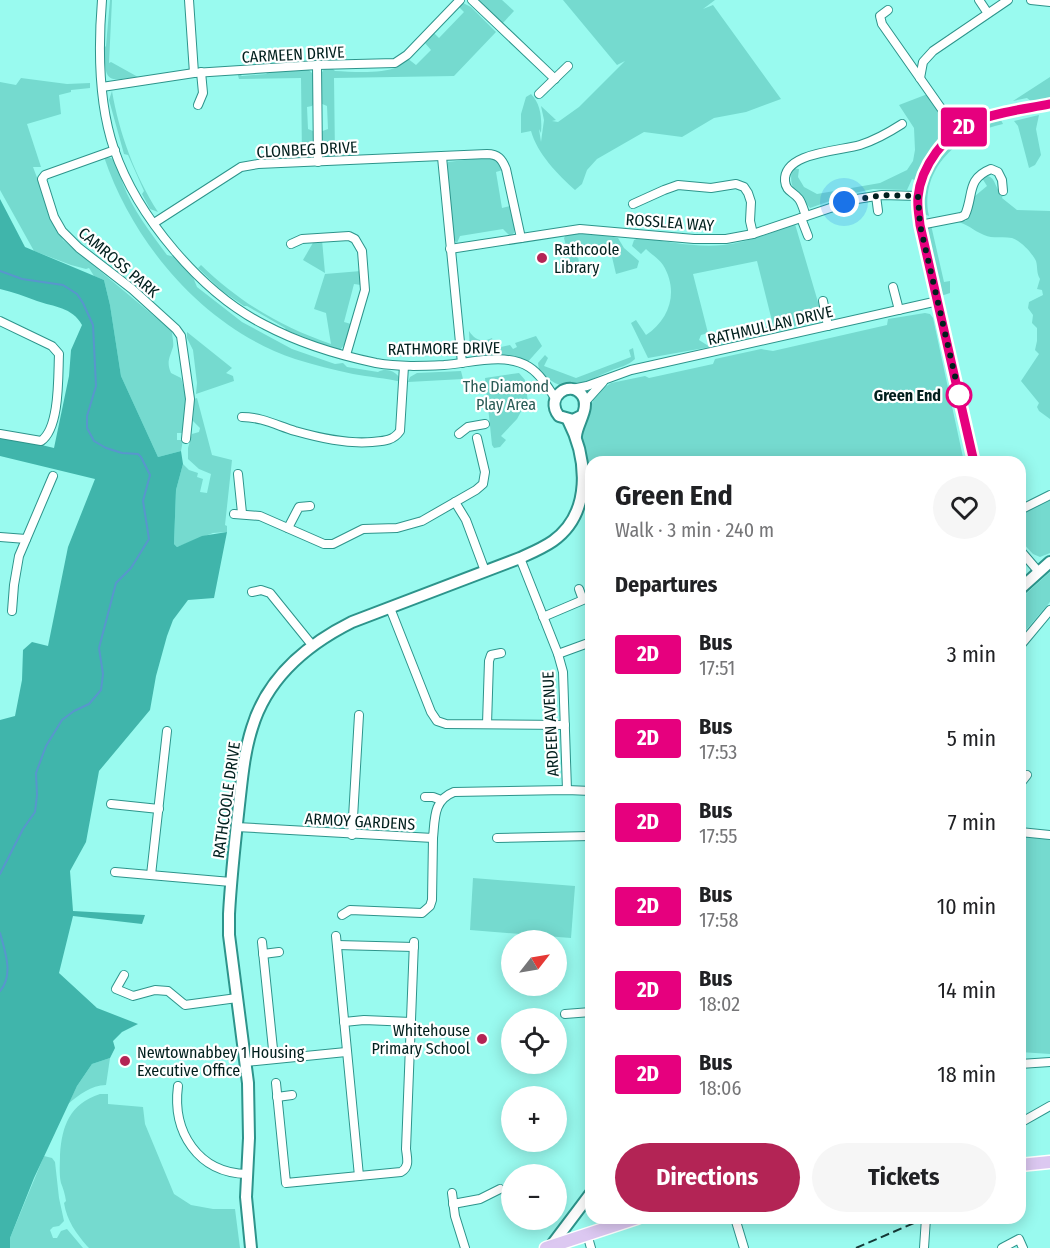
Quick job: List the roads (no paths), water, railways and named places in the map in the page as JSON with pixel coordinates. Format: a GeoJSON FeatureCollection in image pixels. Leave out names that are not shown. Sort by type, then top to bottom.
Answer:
{"type":"FeatureCollection","features":[{"type":"Feature","properties":{"kind":"main road"},"geometry":{"type":"LineString","coordinates":[[1026,1165],[1047,1165]]}},
{"type":"Feature","properties":{"kind":"main road"},"geometry":{"type":"LineString","coordinates":[[548,1247],[617,1224]]}},
{"type":"Feature","properties":{"kind":"street","name":"RATHMORE DRIVE"},"geometry":{"type":"LineString","coordinates":[[102,0],[99,52],[102,87],[106,120],[115,150],[131,185],[154,223],[171,246],[202,280],[262,325],[295,340],[377,363],[404,366],[499,359],[516,362],[529,367],[555,398]]}},
{"type":"Feature","properties":{"kind":"street"},"geometry":{"type":"LineString","coordinates":[[189,0],[198,73],[203,93],[198,105]]}},
{"type":"Feature","properties":{"kind":"street","name":"CARMEEN DRIVE"},"geometry":{"type":"LineString","coordinates":[[102,87],[198,73],[317,65],[395,63],[405,57],[460,0]]}},
{"type":"Feature","properties":{"kind":"street"},"geometry":{"type":"LineString","coordinates":[[472,0],[555,79]]}},
{"type":"Feature","properties":{"kind":"street"},"geometry":{"type":"LineString","coordinates":[[979,0],[987,12]]}},
{"type":"Feature","properties":{"kind":"street"},"geometry":{"type":"LineString","coordinates":[[920,78],[923,62],[929,54],[987,12],[1008,0]]}},
{"type":"Feature","properties":{"kind":"street"},"geometry":{"type":"LineString","coordinates":[[1031,0],[1050,2]]}},
{"type":"Feature","properties":{"kind":"street"},"geometry":{"type":"LineString","coordinates":[[888,10],[880,16],[882,24],[957,131]]}},
{"type":"Feature","properties":{"kind":"street"},"geometry":{"type":"LineString","coordinates":[[317,65],[318,162]]}},
{"type":"Feature","properties":{"kind":"street"},"geometry":{"type":"LineString","coordinates":[[539,94],[568,66]]}},
{"type":"Feature","properties":{"kind":"street"},"geometry":{"type":"LineString","coordinates":[[973,456],[920,225],[918,196],[927,167],[937,151],[957,131],[984,118],[1050,104]]}},
{"type":"Feature","properties":{"kind":"street"},"geometry":{"type":"LineString","coordinates":[[808,236],[799,199],[788,190],[785,183],[785,173],[790,166],[823,152],[850,148],[882,137],[902,124]]}},
{"type":"Feature","properties":{"kind":"street","name":"CAMROSS PARK"},"geometry":{"type":"LineString","coordinates":[[115,150],[45,175],[42,179],[54,217],[62,231],[79,248],[132,290],[181,336],[190,405],[186,439]]}},
{"type":"Feature","properties":{"kind":"street","name":"CLONBEG DRIVE"},"geometry":{"type":"LineString","coordinates":[[154,223],[241,167],[258,164],[495,154],[502,159],[506,169],[521,238]]}},
{"type":"Feature","properties":{"kind":"street"},"geometry":{"type":"LineString","coordinates":[[441,157],[462,363]]}},
{"type":"Feature","properties":{"kind":"street"},"geometry":{"type":"LineString","coordinates":[[920,225],[961,217],[965,214],[972,184],[982,173],[991,169],[998,172],[1003,190]]}},
{"type":"Feature","properties":{"kind":"street"},"geometry":{"type":"LineString","coordinates":[[633,204],[678,185],[711,188],[736,184],[744,187],[748,193],[751,202],[750,221],[753,234]]}},
{"type":"Feature","properties":{"kind":"street"},"geometry":{"type":"LineString","coordinates":[[876,196],[878,211]]}},
{"type":"Feature","properties":{"kind":"street","name":"ROSSLEA WAY"},"geometry":{"type":"LineString","coordinates":[[450,249],[580,229],[702,240],[726,239],[753,234],[844,202],[876,196],[918,196]]}},
{"type":"Feature","properties":{"kind":"street"},"geometry":{"type":"LineString","coordinates":[[291,244],[302,239],[349,236],[359,244],[362,251],[365,290],[346,355]]}},
{"type":"Feature","properties":{"kind":"street"},"geometry":{"type":"LineString","coordinates":[[893,287],[899,310]]}},
{"type":"Feature","properties":{"kind":"street"},"geometry":{"type":"LineString","coordinates":[[823,301],[828,326]]}},
{"type":"Feature","properties":{"kind":"street","name":"RATHMULLAN DRIVE"},"geometry":{"type":"LineString","coordinates":[[569,389],[587,386],[631,370],[938,301]]}},
{"type":"Feature","properties":{"kind":"street"},"geometry":{"type":"LineString","coordinates":[[0,321],[52,346],[59,354],[52,426],[48,436],[41,441],[0,434]]}},
{"type":"Feature","properties":{"kind":"street"},"geometry":{"type":"LineString","coordinates":[[242,417],[256,417],[295,431],[336,441],[389,441],[400,431],[404,366]]}},
{"type":"Feature","properties":{"kind":"street","name":"RATHMULLAN DRIVE"},"geometry":{"type":"LineString","coordinates":[[585,402],[609,377]]}},
{"type":"Feature","properties":{"kind":"street","name":"RATHMORE DRIVE"},"geometry":{"type":"LineString","coordinates":[[542,380],[569,389]]}},
{"type":"Feature","properties":{"kind":"street"},"geometry":{"type":"LineString","coordinates":[[569,389],[581,394],[585,402],[581,416],[568,420],[559,416],[556,412],[555,398],[562,391],[569,389]]}},
{"type":"Feature","properties":{"kind":"street","name":"RATHCOOLE DRIVE"},"geometry":{"type":"LineString","coordinates":[[576,437],[581,416]]}},
{"type":"Feature","properties":{"kind":"street","name":"RATHCOOLE DRIVE"},"geometry":{"type":"LineString","coordinates":[[568,420],[576,437],[585,478]]}},
{"type":"Feature","properties":{"kind":"street"},"geometry":{"type":"LineString","coordinates":[[459,434],[468,427],[485,424]]}},
{"type":"Feature","properties":{"kind":"street"},"geometry":{"type":"LineString","coordinates":[[238,474],[238,514],[260,516],[324,544],[333,543],[363,529],[409,526],[432,517],[476,490],[485,479],[477,438]]}},
{"type":"Feature","properties":{"kind":"street"},"geometry":{"type":"LineString","coordinates":[[12,611],[19,556],[53,476]]}},
{"type":"Feature","properties":{"kind":"street","name":"RATHCOOLE DRIVE"},"geometry":{"type":"LineString","coordinates":[[251,1248],[247,1221],[246,1174],[249,1113],[229,935],[236,827],[245,756],[252,728],[277,680],[289,665],[327,634],[352,622],[543,548],[556,540],[567,527],[585,492]]}},
{"type":"Feature","properties":{"kind":"street"},"geometry":{"type":"LineString","coordinates":[[1026,507],[1050,495]]}},
{"type":"Feature","properties":{"kind":"street"},"geometry":{"type":"LineString","coordinates":[[455,502],[466,520],[485,571]]}},
{"type":"Feature","properties":{"kind":"street"},"geometry":{"type":"LineString","coordinates":[[288,528],[299,507],[310,506]]}},
{"type":"Feature","properties":{"kind":"street"},"geometry":{"type":"LineString","coordinates":[[0,537],[26,539]]}},
{"type":"Feature","properties":{"kind":"street"},"geometry":{"type":"LineString","coordinates":[[1026,557],[1038,571]]}},
{"type":"Feature","properties":{"kind":"street","name":"ARDEEN AVENUE"},"geometry":{"type":"LineString","coordinates":[[520,558],[563,672],[567,790]]}},
{"type":"Feature","properties":{"kind":"street"},"geometry":{"type":"LineString","coordinates":[[1026,583],[1050,562]]}},
{"type":"Feature","properties":{"kind":"street"},"geometry":{"type":"LineString","coordinates":[[543,617],[583,600],[579,589]]}},
{"type":"Feature","properties":{"kind":"street"},"geometry":{"type":"LineString","coordinates":[[252,592],[261,590],[270,592],[312,645]]}},
{"type":"Feature","properties":{"kind":"street"},"geometry":{"type":"LineString","coordinates":[[390,608],[431,712],[437,721],[446,724],[565,725]]}},
{"type":"Feature","properties":{"kind":"street"},"geometry":{"type":"LineString","coordinates":[[1026,639],[1050,610]]}},
{"type":"Feature","properties":{"kind":"street"},"geometry":{"type":"LineString","coordinates":[[558,654],[585,644]]}},
{"type":"Feature","properties":{"kind":"street"},"geometry":{"type":"LineString","coordinates":[[487,724],[489,661],[491,655],[501,653]]}},
{"type":"Feature","properties":{"kind":"street"},"geometry":{"type":"LineString","coordinates":[[352,835],[359,715]]}},
{"type":"Feature","properties":{"kind":"street"},"geometry":{"type":"LineString","coordinates":[[151,875],[167,731]]}},
{"type":"Feature","properties":{"kind":"street"},"geometry":{"type":"LineString","coordinates":[[425,797],[441,800],[454,792],[585,791]]}},
{"type":"Feature","properties":{"kind":"street","name":"ARMOY GARDENS"},"geometry":{"type":"LineString","coordinates":[[236,827],[433,838],[436,808],[441,800]]}},
{"type":"Feature","properties":{"kind":"street"},"geometry":{"type":"LineString","coordinates":[[111,804],[159,808]]}},
{"type":"Feature","properties":{"kind":"street"},"geometry":{"type":"LineString","coordinates":[[1026,833],[1050,835]]}},
{"type":"Feature","properties":{"kind":"street"},"geometry":{"type":"LineString","coordinates":[[497,838],[585,837]]}},
{"type":"Feature","properties":{"kind":"street"},"geometry":{"type":"LineString","coordinates":[[342,915],[350,910],[422,913],[427,909],[432,900],[433,838]]}},
{"type":"Feature","properties":{"kind":"street"},"geometry":{"type":"LineString","coordinates":[[115,872],[231,882]]}},
{"type":"Feature","properties":{"kind":"street"},"geometry":{"type":"LineString","coordinates":[[336,936],[359,1176]]}},
{"type":"Feature","properties":{"kind":"street"},"geometry":{"type":"LineString","coordinates":[[262,942],[274,1059]]}},
{"type":"Feature","properties":{"kind":"street"},"geometry":{"type":"LineString","coordinates":[[276,1083],[286,1183],[401,1172],[405,1169],[408,1163],[406,1149],[414,944],[337,945]]}},
{"type":"Feature","properties":{"kind":"street"},"geometry":{"type":"LineString","coordinates":[[263,954],[279,952]]}},
{"type":"Feature","properties":{"kind":"street"},"geometry":{"type":"LineString","coordinates":[[124,975],[116,989],[133,996],[155,990],[168,991],[185,1005],[237,998]]}},
{"type":"Feature","properties":{"kind":"street"},"geometry":{"type":"LineString","coordinates":[[567,1014],[585,1012]]}},
{"type":"Feature","properties":{"kind":"street"},"geometry":{"type":"LineString","coordinates":[[344,1022],[364,1020],[411,1022]]}},
{"type":"Feature","properties":{"kind":"street"},"geometry":{"type":"LineString","coordinates":[[245,1062],[346,1052]]}},
{"type":"Feature","properties":{"kind":"street"},"geometry":{"type":"LineString","coordinates":[[1026,1064],[1050,1062]]}},
{"type":"Feature","properties":{"kind":"street"},"geometry":{"type":"LineString","coordinates":[[178,1086],[177,1106],[180,1122],[186,1138],[197,1154],[220,1171],[246,1174]]}},
{"type":"Feature","properties":{"kind":"street"},"geometry":{"type":"LineString","coordinates":[[278,1097],[292,1095]]}},
{"type":"Feature","properties":{"kind":"street"},"geometry":{"type":"LineString","coordinates":[[1026,1120],[1050,1106]]}},
{"type":"Feature","properties":{"kind":"street"},"geometry":{"type":"LineString","coordinates":[[452,1193],[465,1248]]}},
{"type":"Feature","properties":{"kind":"street"},"geometry":{"type":"LineString","coordinates":[[453,1204],[497,1193]]}},
{"type":"Feature","properties":{"kind":"street"},"geometry":{"type":"LineString","coordinates":[[548,1247],[585,1201]]}},
{"type":"Feature","properties":{"kind":"street"},"geometry":{"type":"LineString","coordinates":[[737,1224],[744,1248]]}},
{"type":"Feature","properties":{"kind":"street"},"geometry":{"type":"LineString","coordinates":[[924,1248],[926,1224]]}},
{"type":"Feature","properties":{"kind":"street"},"geometry":{"type":"LineString","coordinates":[[587,1234],[591,1248]]}},
{"type":"Feature","properties":{"kind":"street"},"geometry":{"type":"LineString","coordinates":[[1002,1248],[1019,1239],[1023,1248]]}},
{"type":"Feature","properties":{"kind":"waterway"},"geometry":{"type":"LineString","coordinates":[[0,271],[22,279],[63,285],[77,294],[93,325],[96,386],[87,416],[87,428],[94,441],[106,448],[122,453],[138,454],[150,475],[143,501],[149,539],[131,568],[116,583],[99,648],[103,674],[101,690],[89,704],[62,720],[46,746],[36,773],[35,812],[23,829],[0,874]]}},
{"type":"Feature","properties":{"kind":"waterway"},"geometry":{"type":"LineString","coordinates":[[0,933],[6,955],[7,970],[7,978],[0,991]]}},
{"type":"Feature","properties":{"kind":"railway"},"geometry":{"type":"LineString","coordinates":[[856,1248],[912,1224]]}},
{"type":"Feature","properties":{"kind":"place","name":"Rathcoole Library"},"geometry":{"type":"Point","coordinates":[542,258]}},
{"type":"Feature","properties":{"kind":"place","name":"Green End"},"geometry":{"type":"Point","coordinates":[959,395]}},
{"type":"Feature","properties":{"kind":"place","name":"Whitehouse Primary School"},"geometry":{"type":"Point","coordinates":[482,1039]}},
{"type":"Feature","properties":{"kind":"place","name":"Newtownabbey 1 Housing Executive Office"},"geometry":{"type":"Point","coordinates":[125,1061]}},
{"type":"Feature","properties":{"kind":"park label","name":"The Diamond Play Area"},"geometry":{"type":"Point","coordinates":[506,395]}}]}
